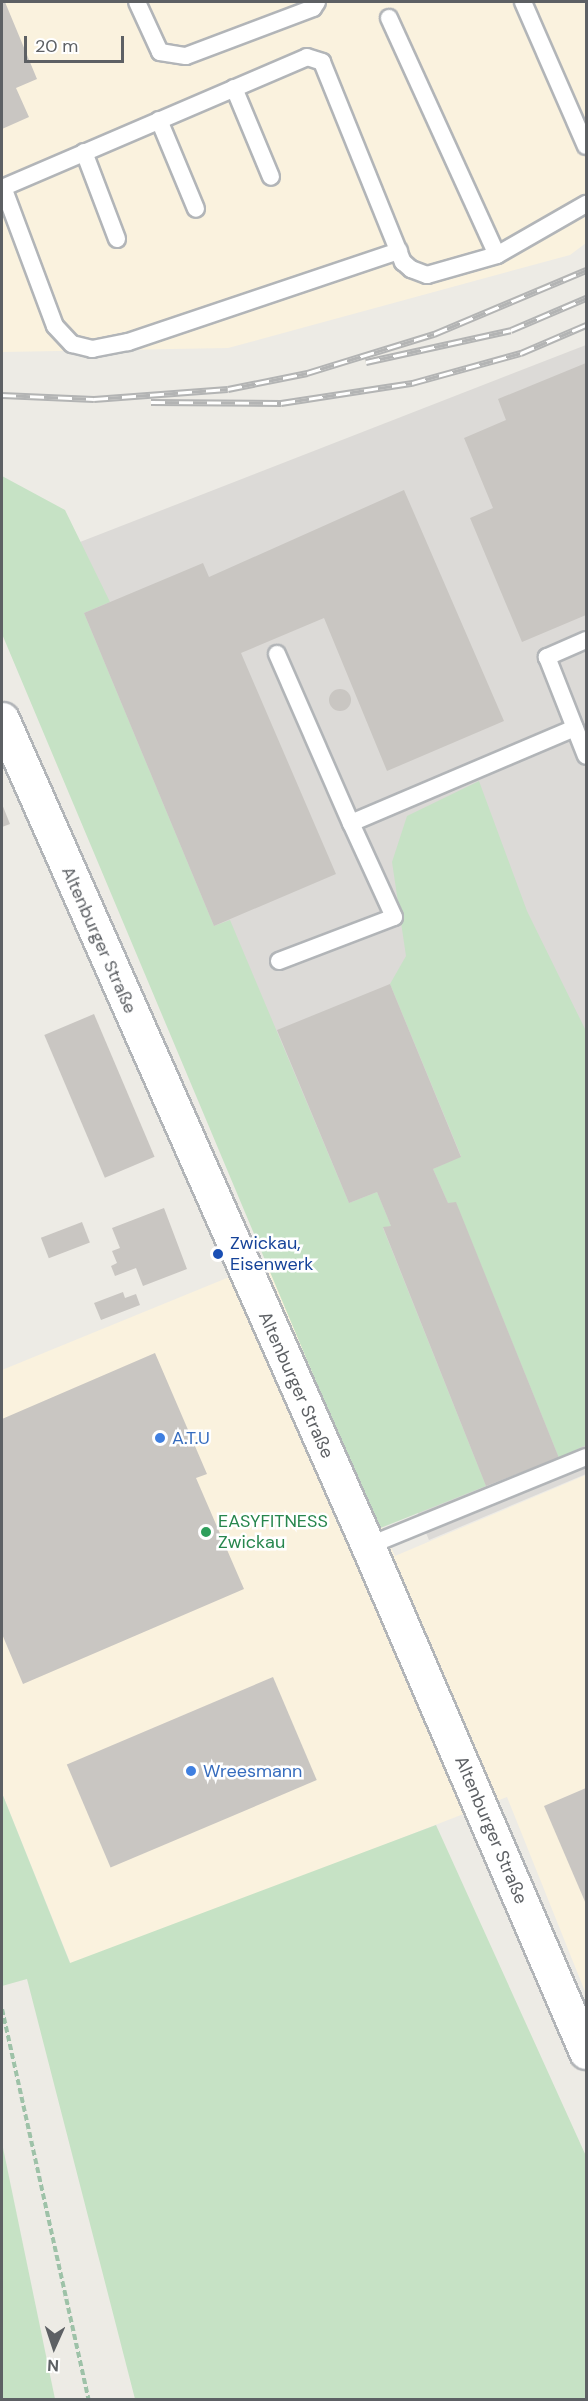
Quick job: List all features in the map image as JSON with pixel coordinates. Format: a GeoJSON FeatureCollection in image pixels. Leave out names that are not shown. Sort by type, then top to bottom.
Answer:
{"type":"FeatureCollection","features":[{"type":"Feature","properties":{"kind":"street","name":"Altenburger Straße"},"geometry":{"type":"LineString","coordinates":[[2,719],[368,1546],[586,2052]]}},
{"type":"Feature","properties":{"kind":"lane"},"geometry":{"type":"LineString","coordinates":[[137,2],[160,52],[186,57],[314,8],[317,2]]}},
{"type":"Feature","properties":{"kind":"lane"},"geometry":{"type":"LineString","coordinates":[[523,2],[586,146]]}},
{"type":"Feature","properties":{"kind":"lane"},"geometry":{"type":"LineString","coordinates":[[389,18],[497,255]]}},
{"type":"Feature","properties":{"kind":"lane"},"geometry":{"type":"LineString","coordinates":[[399,251],[128,342],[92,349],[72,344],[55,326],[2,188],[307,57],[322,62],[399,251],[411,270],[427,275],[497,255],[586,204]]}},
{"type":"Feature","properties":{"kind":"lane"},"geometry":{"type":"LineString","coordinates":[[234,88],[271,177]]}},
{"type":"Feature","properties":{"kind":"lane"},"geometry":{"type":"LineString","coordinates":[[159,120],[196,209]]}},
{"type":"Feature","properties":{"kind":"lane"},"geometry":{"type":"LineString","coordinates":[[84,152],[117,239]]}},
{"type":"Feature","properties":{"kind":"lane"},"geometry":{"type":"LineString","coordinates":[[586,640],[547,657],[586,756]]}},
{"type":"Feature","properties":{"kind":"lane"},"geometry":{"type":"LineString","coordinates":[[277,654],[394,916],[279,961]]}},
{"type":"Feature","properties":{"kind":"lane"},"geometry":{"type":"LineString","coordinates":[[351,823],[575,728]]}},
{"type":"Feature","properties":{"kind":"lane"},"geometry":{"type":"LineString","coordinates":[[368,1546],[586,1457]]}},
{"type":"Feature","properties":{"kind":"path"},"geometry":{"type":"LineString","coordinates":[[2,2009],[89,2400]]}},
{"type":"Feature","properties":{"kind":"shaded area"},"geometry":{"type":"Polygon","coordinates":[[[2,2],[586,2],[586,243],[570,255],[228,348],[2,352],[2,2]]]}},
{"type":"Feature","properties":{"kind":"shaded area"},"geometry":{"type":"Polygon","coordinates":[[[586,345],[586,1474],[429,1540],[21,565],[586,345]]]}},
{"type":"Feature","properties":{"kind":"shaded area"},"geometry":{"type":"Polygon","coordinates":[[[266,1262],[395,1556],[586,1475],[586,1994],[507,1797],[72,1967],[2,1793],[2,1370],[266,1262]]]}},
{"type":"Feature","properties":{"kind":"green space"},"geometry":{"type":"Polygon","coordinates":[[[2,476],[65,510],[110,602],[84,613],[214,926],[230,920],[349,1203],[377,1192],[391,1226],[383,1228],[486,1486],[378,1529],[2,634],[2,476]]]}},
{"type":"Feature","properties":{"kind":"green space"},"geometry":{"type":"Polygon","coordinates":[[[479,781],[527,911],[586,1031],[586,1445],[559,1458],[456,1203],[448,1203],[433,1169],[461,1156],[390,984],[406,956],[392,862],[407,816],[479,781]]]}},
{"type":"Feature","properties":{"kind":"green space"},"geometry":{"type":"Polygon","coordinates":[[[2,1793],[70,1963],[436,1825],[586,2156],[586,2399],[135,2399],[27,1979],[2,1986],[2,1793]]]}},
{"type":"Feature","properties":{"kind":"green space"},"geometry":{"type":"Polygon","coordinates":[[[2,2143],[55,2399],[2,2399],[2,2143]]]}},
{"type":"Feature","properties":{"kind":"building"},"geometry":{"type":"Polygon","coordinates":[[[2,2],[5,2],[37,79],[16,88],[29,117],[2,129],[2,2]]]}},
{"type":"Feature","properties":{"kind":"building"},"geometry":{"type":"Polygon","coordinates":[[[586,363],[586,615],[522,642],[470,518],[493,508],[464,438],[506,420],[498,399],[586,363]]]}},
{"type":"Feature","properties":{"kind":"building"},"geometry":{"type":"Polygon","coordinates":[[[404,490],[504,721],[387,771],[324,618],[241,653],[336,874],[214,926],[84,613],[203,563],[209,577],[404,490]]]}},
{"type":"Feature","properties":{"kind":"building"},"geometry":{"type":"Polygon","coordinates":[[[340,689],[348,692],[351,700],[348,708],[340,711],[332,708],[329,700],[332,692],[340,689]]]}},
{"type":"Feature","properties":{"kind":"building"},"geometry":{"type":"Polygon","coordinates":[[[2,804],[10,824],[2,827],[2,804]]]}},
{"type":"Feature","properties":{"kind":"building"},"geometry":{"type":"Polygon","coordinates":[[[390,984],[461,1157],[433,1169],[448,1203],[456,1202],[559,1458],[486,1486],[383,1227],[391,1226],[377,1192],[349,1203],[277,1030],[390,984]]]}},
{"type":"Feature","properties":{"kind":"building"},"geometry":{"type":"Polygon","coordinates":[[[94,1014],[155,1157],[105,1178],[44,1035],[94,1014]]]}},
{"type":"Feature","properties":{"kind":"building"},"geometry":{"type":"Polygon","coordinates":[[[164,1208],[187,1269],[143,1286],[136,1268],[115,1276],[111,1266],[117,1263],[112,1251],[120,1248],[112,1228],[164,1208]]]}},
{"type":"Feature","properties":{"kind":"building"},"geometry":{"type":"Polygon","coordinates":[[[82,1222],[90,1243],[49,1258],[41,1238],[82,1222]]]}},
{"type":"Feature","properties":{"kind":"building"},"geometry":{"type":"Polygon","coordinates":[[[123,1292],[125,1298],[136,1294],[140,1305],[101,1320],[94,1303],[123,1292]]]}},
{"type":"Feature","properties":{"kind":"building"},"geometry":{"type":"Polygon","coordinates":[[[155,1353],[207,1474],[196,1478],[244,1589],[23,1684],[2,1634],[2,1419],[155,1353]]]}},
{"type":"Feature","properties":{"kind":"building","name":"Wreesmann"},"geometry":{"type":"Polygon","coordinates":[[[273,1677],[317,1780],[111,1868],[67,1765],[273,1677]]]}},
{"type":"Feature","properties":{"kind":"building"},"geometry":{"type":"Polygon","coordinates":[[[586,1788],[586,1904],[544,1806],[586,1788]]]}},
{"type":"Feature","properties":{"kind":"railway"},"geometry":{"type":"LineString","coordinates":[[2,395],[94,399],[228,389],[307,373],[434,334],[586,270]]}},
{"type":"Feature","properties":{"kind":"railway"},"geometry":{"type":"LineString","coordinates":[[366,362],[511,330],[586,298]]}},
{"type":"Feature","properties":{"kind":"railway"},"geometry":{"type":"LineString","coordinates":[[151,402],[281,403],[412,383],[521,353],[586,325]]}},
{"type":"Feature","properties":{"kind":"place","name":"Zwickau, Eisenwerk"},"geometry":{"type":"Point","coordinates":[218,1254]}},
{"type":"Feature","properties":{"kind":"place","name":"A.T.U"},"geometry":{"type":"Point","coordinates":[160,1438]}},
{"type":"Feature","properties":{"kind":"place","name":"EASYFITNESS Zwickau"},"geometry":{"type":"Point","coordinates":[206,1532]}},
{"type":"Feature","properties":{"kind":"place","name":"Wreesmann"},"geometry":{"type":"Point","coordinates":[191,1771]}}]}
